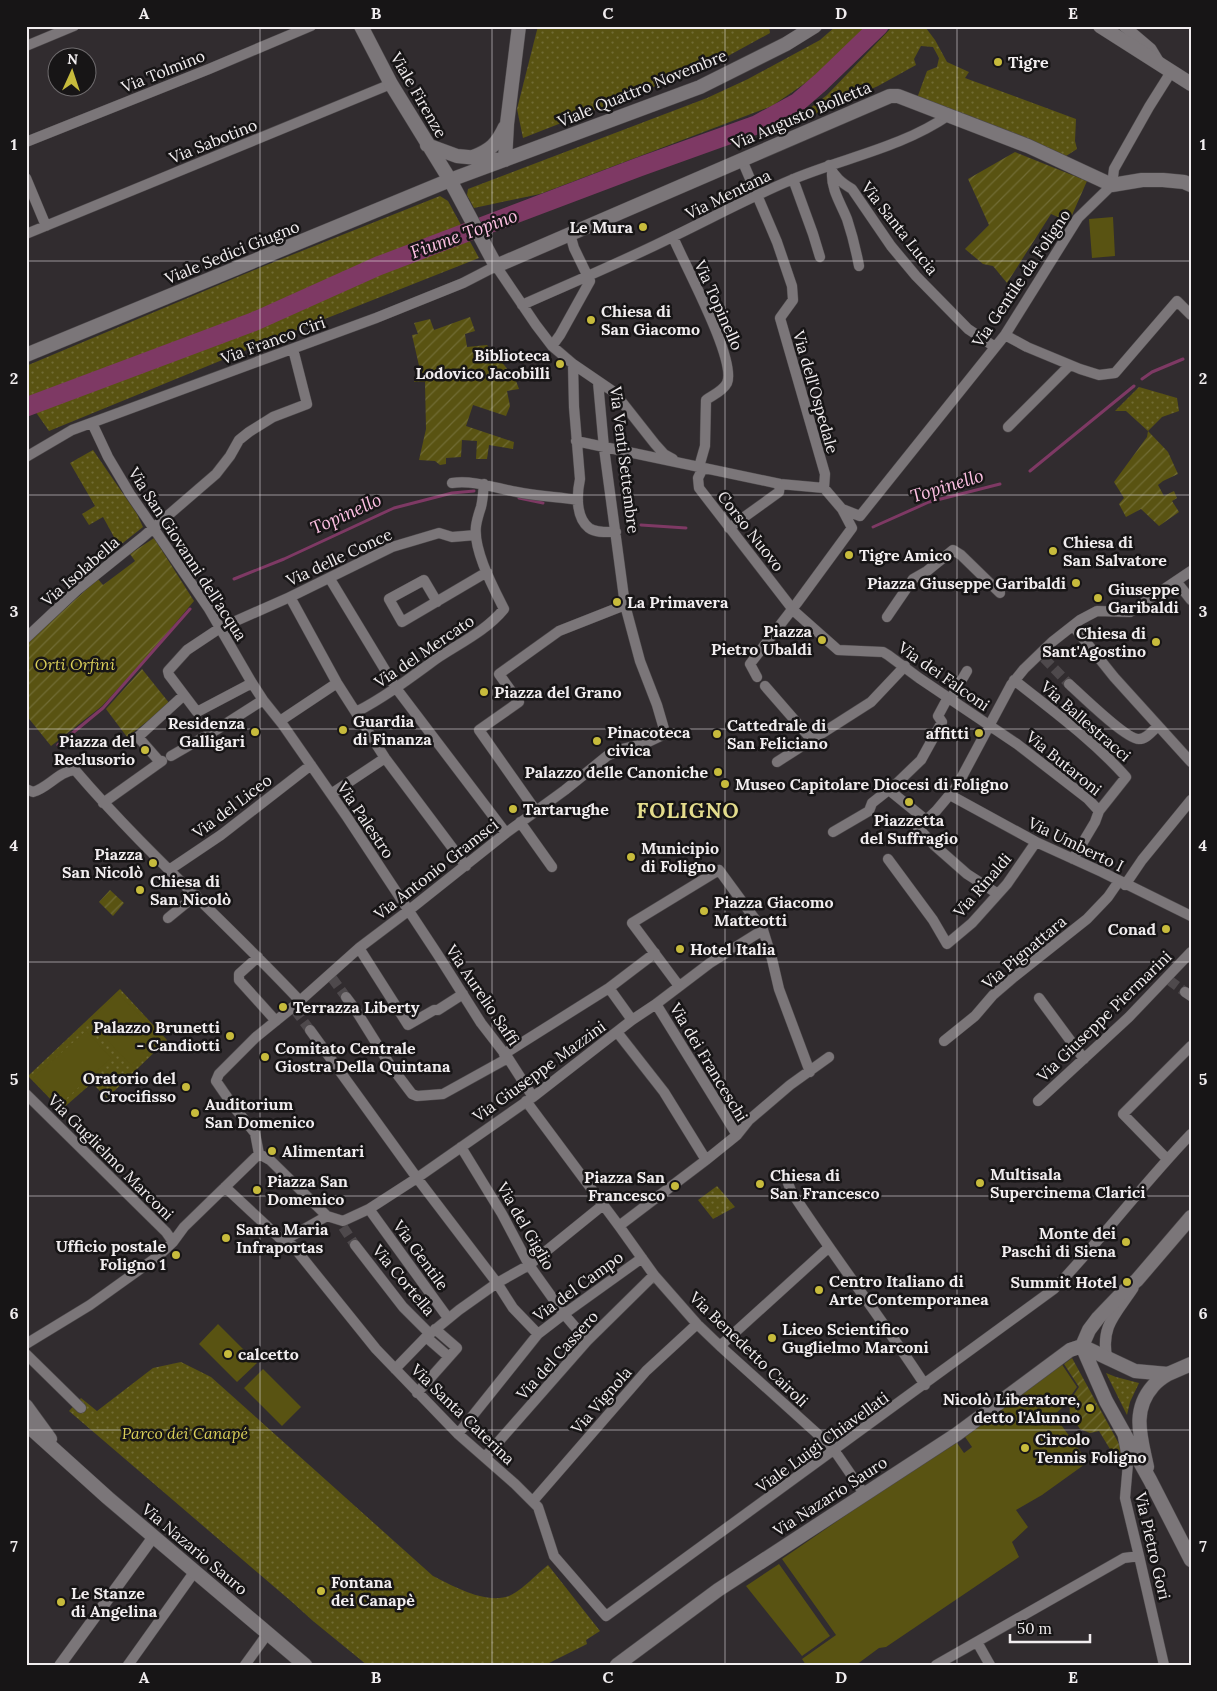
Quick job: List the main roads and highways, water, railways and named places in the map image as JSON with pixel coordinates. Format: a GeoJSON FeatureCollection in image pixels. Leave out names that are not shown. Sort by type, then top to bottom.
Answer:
{"type":"FeatureCollection","features":[{"type":"Feature","properties":{"kind":"main road","name":"Viale Firenze"},"geometry":{"type":"LineString","coordinates":[[361,26],[391,84],[450,180]]}},
{"type":"Feature","properties":{"kind":"main road"},"geometry":{"type":"LineString","coordinates":[[505,160],[518,26]]}},
{"type":"Feature","properties":{"kind":"main road","name":"Viale Quattro Novembre"},"geometry":{"type":"LineString","coordinates":[[450,180],[700,87],[786,44],[815,26]]}},
{"type":"Feature","properties":{"kind":"main road"},"geometry":{"type":"LineString","coordinates":[[1100,26],[1191,84]]}},
{"type":"Feature","properties":{"kind":"main road","name":"Via Augusto Bolletta"},"geometry":{"type":"LineString","coordinates":[[499,272],[570,234],[890,96],[898,96],[1028,146],[1112,185],[1142,180],[1163,180],[1184,182],[1191,185]]}},
{"type":"Feature","properties":{"kind":"main road"},"geometry":{"type":"LineString","coordinates":[[469,158],[491,148],[499,139],[507,124]]}},
{"type":"Feature","properties":{"kind":"main road","name":"Viale Quattro Novembre"},"geometry":{"type":"LineString","coordinates":[[428,145],[457,156],[505,160]]}},
{"type":"Feature","properties":{"kind":"main road","name":"Via Venti Settembre"},"geometry":{"type":"LineString","coordinates":[[450,180],[499,272]]}},
{"type":"Feature","properties":{"kind":"main road","name":"Viale Sedici Giugno"},"geometry":{"type":"LineString","coordinates":[[26,355],[450,180]]}},
{"type":"Feature","properties":{"kind":"main road"},"geometry":{"type":"LineString","coordinates":[[1082,1346],[1098,1318],[1137,1280],[1191,1217]]}},
{"type":"Feature","properties":{"kind":"main road"},"geometry":{"type":"LineString","coordinates":[[1082,1346],[1135,1371],[1168,1374]]}},
{"type":"Feature","properties":{"kind":"main road"},"geometry":{"type":"LineString","coordinates":[[1082,1346],[1106,1401],[1150,1480],[1191,1560]]}},
{"type":"Feature","properties":{"kind":"main road","name":"Via Nazario Sauro"},"geometry":{"type":"LineString","coordinates":[[617,1665],[718,1590],[957,1434],[1070,1350],[1082,1346]]}},
{"type":"Feature","properties":{"kind":"main road"},"geometry":{"type":"LineString","coordinates":[[1150,1480],[1138,1423],[1140,1409],[1153,1385],[1168,1374],[1191,1364]]}},
{"type":"Feature","properties":{"kind":"main road","name":"Via Nazario Sauro"},"geometry":{"type":"LineString","coordinates":[[26,1406],[64,1458]]}},
{"type":"Feature","properties":{"kind":"main road","name":"Via Nazario Sauro"},"geometry":{"type":"LineString","coordinates":[[28,1427],[305,1665]]}},
{"type":"Feature","properties":{"kind":"waterway","name":"Fiume Topino"},"geometry":{"type":"LineString","coordinates":[[26,407],[253,322],[378,266],[639,167],[756,125],[798,102],[879,26]]}},
{"type":"Feature","properties":{"kind":"waterway","name":"Topinello"},"geometry":{"type":"LineString","coordinates":[[1142,379],[1152,372],[1183,359]]}},
{"type":"Feature","properties":{"kind":"waterway","name":"Topinello"},"geometry":{"type":"LineString","coordinates":[[1030,471],[1134,386]]}},
{"type":"Feature","properties":{"kind":"waterway","name":"Topinello"},"geometry":{"type":"LineString","coordinates":[[873,527],[929,502],[1000,484]]}},
{"type":"Feature","properties":{"kind":"waterway","name":"Topinello"},"geometry":{"type":"LineString","coordinates":[[234,579],[284,559],[394,508],[452,493],[474,491]]}},
{"type":"Feature","properties":{"kind":"waterway","name":"Topinello"},"geometry":{"type":"LineString","coordinates":[[519,498],[543,503]]}},
{"type":"Feature","properties":{"kind":"waterway","name":"Topinello"},"geometry":{"type":"LineString","coordinates":[[641,525],[686,528]]}},
{"type":"Feature","properties":{"kind":"waterway","name":"Topinello"},"geometry":{"type":"LineString","coordinates":[[58,745],[103,708],[190,609]]}},
{"type":"Feature","properties":{"kind":"tunnel"},"geometry":{"type":"LineString","coordinates":[[1044,658],[1069,684]]}},
{"type":"Feature","properties":{"kind":"tunnel"},"geometry":{"type":"LineString","coordinates":[[332,978],[346,997]]}},
{"type":"Feature","properties":{"kind":"tunnel"},"geometry":{"type":"LineString","coordinates":[[1169,980],[1185,992]]}},
{"type":"Feature","properties":{"kind":"tunnel"},"geometry":{"type":"LineString","coordinates":[[295,1010],[310,1030]]}},
{"type":"Feature","properties":{"kind":"tunnel"},"geometry":{"type":"LineString","coordinates":[[343,1227],[355,1245]]}},
{"type":"Feature","properties":{"kind":"place","name":"Tigre"},"geometry":{"type":"Point","coordinates":[998,62]}},
{"type":"Feature","properties":{"kind":"place","name":"Le Mura"},"geometry":{"type":"Point","coordinates":[643,227]}},
{"type":"Feature","properties":{"kind":"place","name":"Chiesa di San Giacomo"},"geometry":{"type":"Point","coordinates":[591,320]}},
{"type":"Feature","properties":{"kind":"place","name":"Biblioteca Lodovico Jacobilli"},"geometry":{"type":"Point","coordinates":[560,364]}},
{"type":"Feature","properties":{"kind":"place","name":"Chiesa di San Salvatore"},"geometry":{"type":"Point","coordinates":[1053,551]}},
{"type":"Feature","properties":{"kind":"place","name":"Tigre Amico"},"geometry":{"type":"Point","coordinates":[849,555]}},
{"type":"Feature","properties":{"kind":"place","name":"Piazza Giuseppe Garibaldi"},"geometry":{"type":"Point","coordinates":[1076,583]}},
{"type":"Feature","properties":{"kind":"place","name":"Giuseppe Garibaldi"},"geometry":{"type":"Point","coordinates":[1098,598]}},
{"type":"Feature","properties":{"kind":"place","name":"La Primavera"},"geometry":{"type":"Point","coordinates":[617,602]}},
{"type":"Feature","properties":{"kind":"place","name":"Piazza Pietro Ubaldi"},"geometry":{"type":"Point","coordinates":[822,640]}},
{"type":"Feature","properties":{"kind":"place","name":"Chiesa di Sant'Agostino"},"geometry":{"type":"Point","coordinates":[1156,642]}},
{"type":"Feature","properties":{"kind":"place","name":"Piazza del Grano"},"geometry":{"type":"Point","coordinates":[484,692]}},
{"type":"Feature","properties":{"kind":"place","name":"Guardia di Finanza"},"geometry":{"type":"Point","coordinates":[343,730]}},
{"type":"Feature","properties":{"kind":"place","name":"Residenza Galligari"},"geometry":{"type":"Point","coordinates":[255,732]}},
{"type":"Feature","properties":{"kind":"place","name":"affitti"},"geometry":{"type":"Point","coordinates":[979,733]}},
{"type":"Feature","properties":{"kind":"place","name":"Cattedrale di San Feliciano"},"geometry":{"type":"Point","coordinates":[717,734]}},
{"type":"Feature","properties":{"kind":"place","name":"Pinacoteca civica"},"geometry":{"type":"Point","coordinates":[597,741]}},
{"type":"Feature","properties":{"kind":"place","name":"Piazza del Reclusorio"},"geometry":{"type":"Point","coordinates":[145,750]}},
{"type":"Feature","properties":{"kind":"place","name":"Palazzo delle Canoniche"},"geometry":{"type":"Point","coordinates":[718,772]}},
{"type":"Feature","properties":{"kind":"place","name":"Museo Capitolare Diocesi di Foligno"},"geometry":{"type":"Point","coordinates":[725,784]}},
{"type":"Feature","properties":{"kind":"place","name":"Piazzetta del Suffragio"},"geometry":{"type":"Point","coordinates":[909,802]}},
{"type":"Feature","properties":{"kind":"place","name":"Tartarughe"},"geometry":{"type":"Point","coordinates":[513,809]}},
{"type":"Feature","properties":{"kind":"place","name":"Municipio di Foligno"},"geometry":{"type":"Point","coordinates":[631,857]}},
{"type":"Feature","properties":{"kind":"place","name":"Piazza San Nicolò"},"geometry":{"type":"Point","coordinates":[153,863]}},
{"type":"Feature","properties":{"kind":"place","name":"Chiesa di San Nicolò"},"geometry":{"type":"Point","coordinates":[140,890]}},
{"type":"Feature","properties":{"kind":"place","name":"Piazza Giacomo Matteotti"},"geometry":{"type":"Point","coordinates":[704,911]}},
{"type":"Feature","properties":{"kind":"place","name":"Conad"},"geometry":{"type":"Point","coordinates":[1166,929]}},
{"type":"Feature","properties":{"kind":"place","name":"Hotel Italia"},"geometry":{"type":"Point","coordinates":[680,949]}},
{"type":"Feature","properties":{"kind":"place","name":"Terrazza Liberty"},"geometry":{"type":"Point","coordinates":[283,1007]}},
{"type":"Feature","properties":{"kind":"place","name":"Palazzo Brunetti - Candiotti"},"geometry":{"type":"Point","coordinates":[230,1036]}},
{"type":"Feature","properties":{"kind":"place","name":"Comitato Centrale Giostra Della Quintana"},"geometry":{"type":"Point","coordinates":[265,1057]}},
{"type":"Feature","properties":{"kind":"place","name":"Oratorio del Crocifisso"},"geometry":{"type":"Point","coordinates":[186,1087]}},
{"type":"Feature","properties":{"kind":"place","name":"Auditorium San Domenico"},"geometry":{"type":"Point","coordinates":[195,1113]}},
{"type":"Feature","properties":{"kind":"place","name":"Alimentari"},"geometry":{"type":"Point","coordinates":[272,1151]}},
{"type":"Feature","properties":{"kind":"place","name":"Multisala Supercinema Clarici"},"geometry":{"type":"Point","coordinates":[980,1183]}},
{"type":"Feature","properties":{"kind":"place","name":"Chiesa di San Francesco"},"geometry":{"type":"Point","coordinates":[760,1184]}},
{"type":"Feature","properties":{"kind":"place","name":"Piazza San Francesco"},"geometry":{"type":"Point","coordinates":[675,1186]}},
{"type":"Feature","properties":{"kind":"place","name":"Piazza San Domenico"},"geometry":{"type":"Point","coordinates":[257,1190]}},
{"type":"Feature","properties":{"kind":"place","name":"Santa Maria Infraportas"},"geometry":{"type":"Point","coordinates":[226,1238]}},
{"type":"Feature","properties":{"kind":"place","name":"Monte dei Paschi di Siena"},"geometry":{"type":"Point","coordinates":[1126,1242]}},
{"type":"Feature","properties":{"kind":"place","name":"Ufficio postale Foligno 1"},"geometry":{"type":"Point","coordinates":[176,1255]}},
{"type":"Feature","properties":{"kind":"place","name":"Summit Hotel"},"geometry":{"type":"Point","coordinates":[1127,1282]}},
{"type":"Feature","properties":{"kind":"place","name":"Centro Italiano di Arte Contemporanea"},"geometry":{"type":"Point","coordinates":[819,1290]}},
{"type":"Feature","properties":{"kind":"place","name":"Liceo Scientifico Guglielmo Marconi"},"geometry":{"type":"Point","coordinates":[772,1338]}},
{"type":"Feature","properties":{"kind":"place","name":"calcetto"},"geometry":{"type":"Point","coordinates":[228,1354]}},
{"type":"Feature","properties":{"kind":"place","name":"Nicolò Liberatore, detto l'Alunno"},"geometry":{"type":"Point","coordinates":[1090,1408]}},
{"type":"Feature","properties":{"kind":"place","name":"Circolo Tennis Foligno"},"geometry":{"type":"Point","coordinates":[1025,1448]}},
{"type":"Feature","properties":{"kind":"place","name":"Fontana dei Canapè"},"geometry":{"type":"Point","coordinates":[321,1591]}},
{"type":"Feature","properties":{"kind":"place","name":"Le Stanze di Angelina"},"geometry":{"type":"Point","coordinates":[61,1602]}},
{"type":"Feature","properties":{"kind":"district","name":"FOLIGNO"},"geometry":{"type":"Point","coordinates":[688,811]}},
{"type":"Feature","properties":{"kind":"park label","name":"Orti Orfini"},"geometry":{"type":"Point","coordinates":[75,664]}},
{"type":"Feature","properties":{"kind":"park label","name":"Parco dei Canapé"},"geometry":{"type":"Point","coordinates":[185,1433]}}]}
